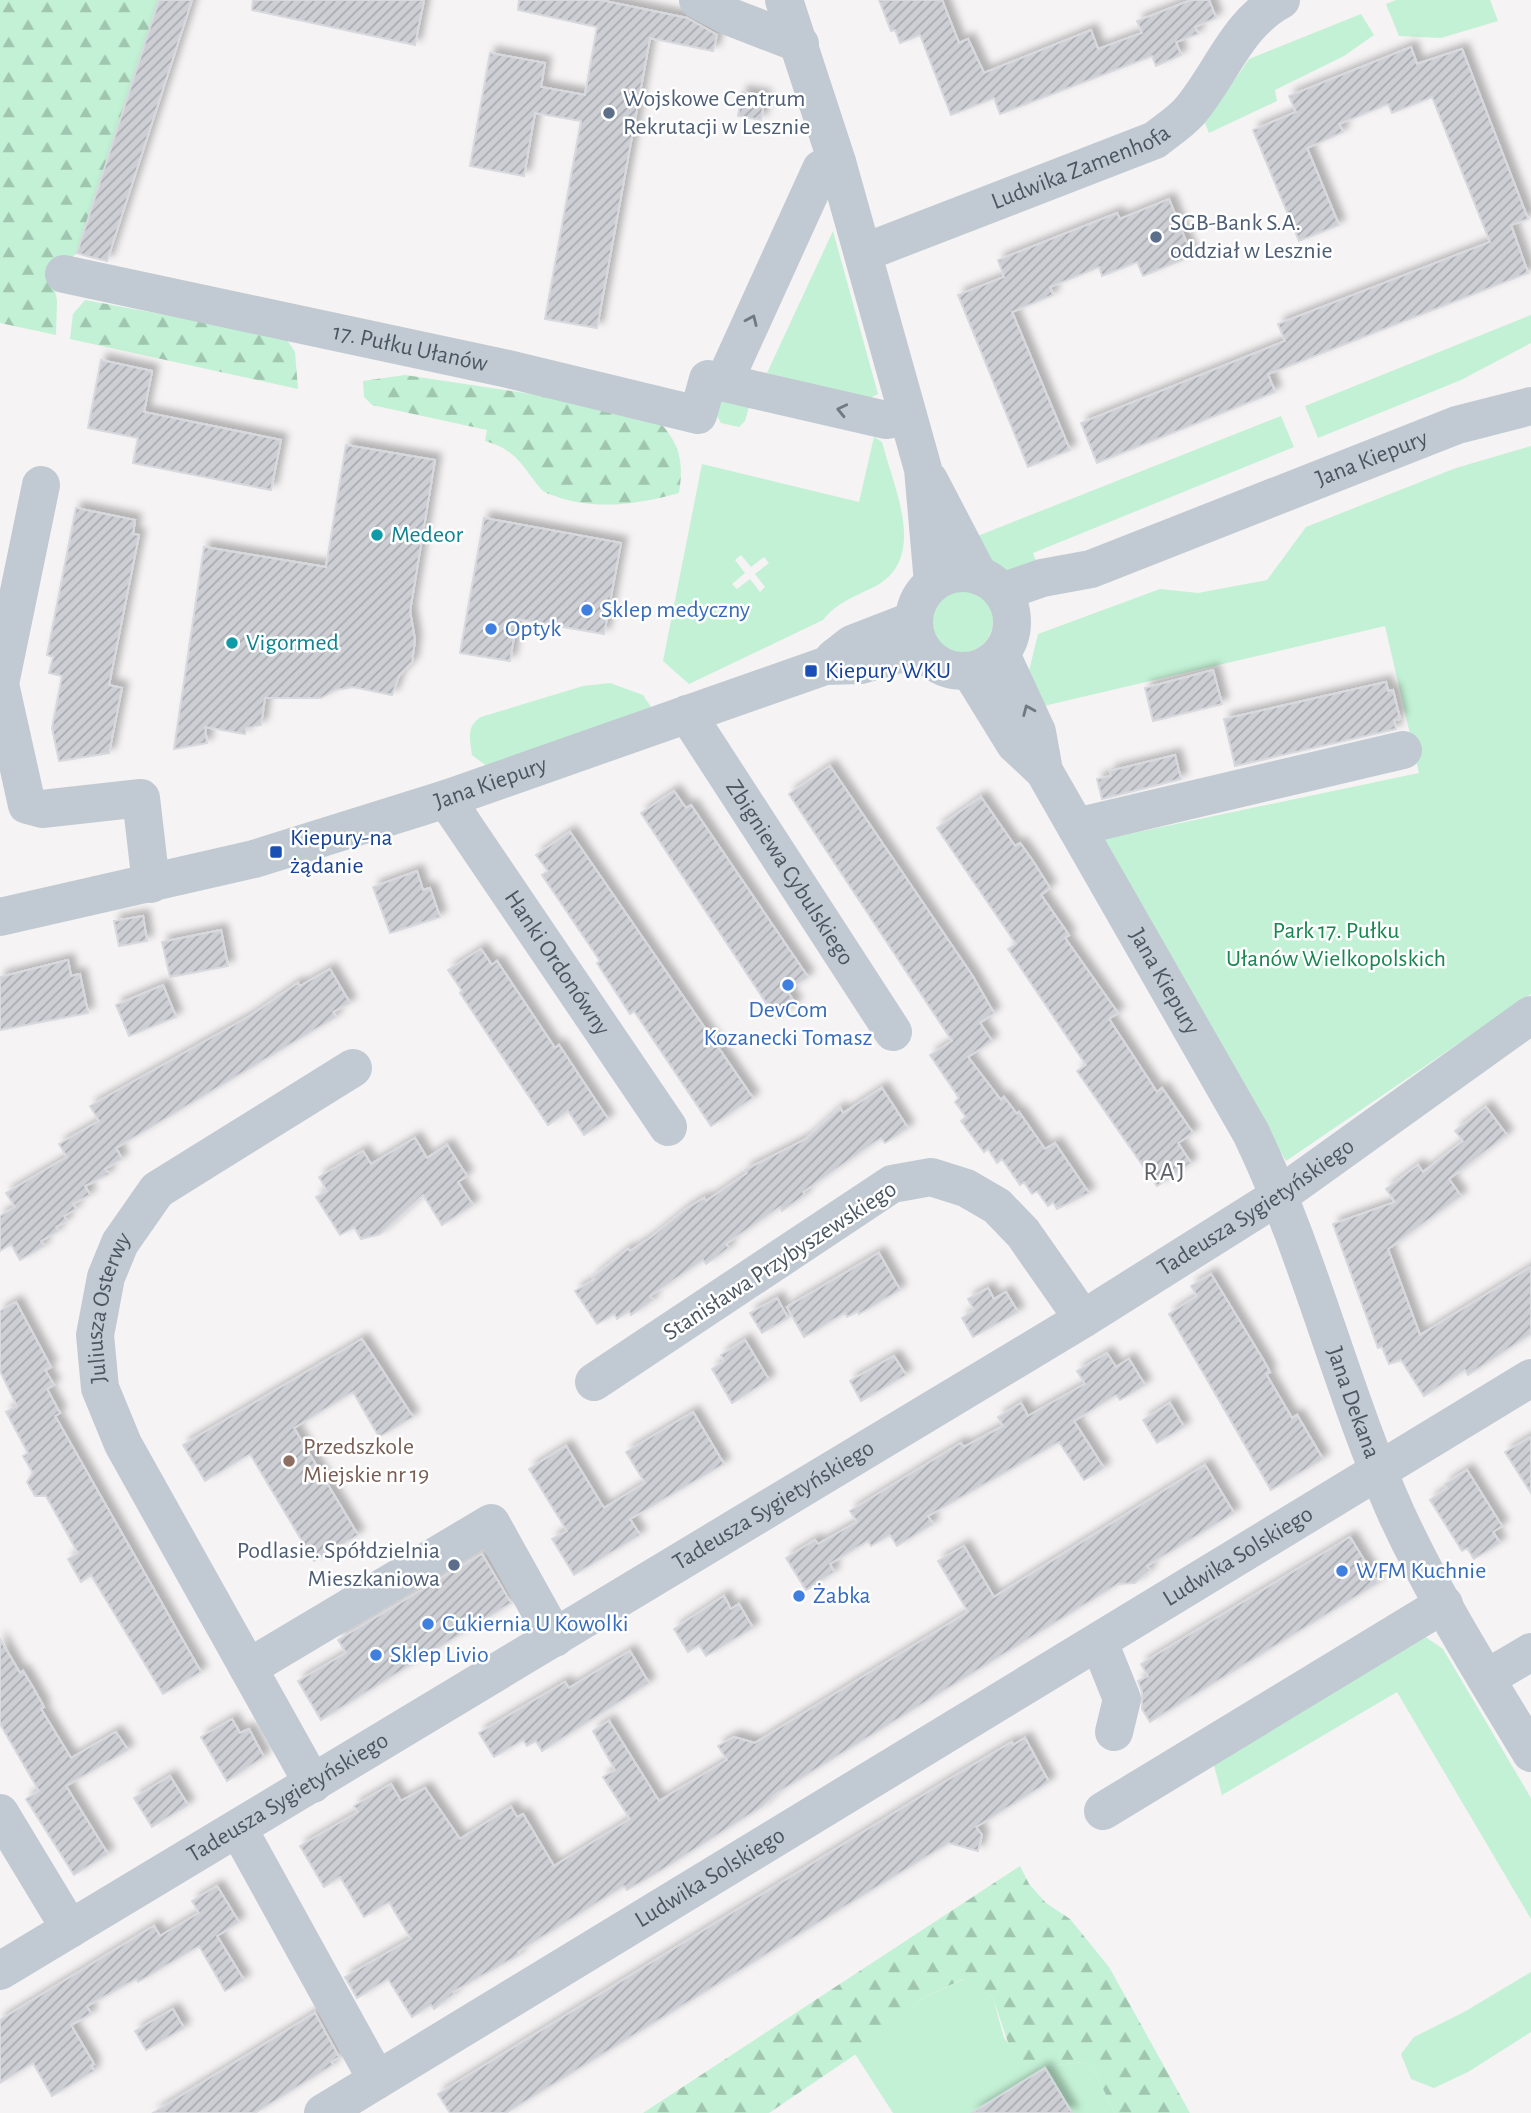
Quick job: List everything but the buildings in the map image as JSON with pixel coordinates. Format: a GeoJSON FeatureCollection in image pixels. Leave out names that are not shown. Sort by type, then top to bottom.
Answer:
{"type":"FeatureCollection","features":[{"type":"Feature","properties":{"kind":"street"},"geometry":{"type":"LineString","coordinates":[[698,0],[728,16],[800,44]]}},
{"type":"Feature","properties":{"kind":"street"},"geometry":{"type":"LineString","coordinates":[[784,0],[837,162],[923,469],[993,622]]}},
{"type":"Feature","properties":{"kind":"street","name":"Ludwika Zamenhofa"},"geometry":{"type":"LineString","coordinates":[[863,253],[1155,140],[1187,114],[1260,6]]}},
{"type":"Feature","properties":{"kind":"street"},"geometry":{"type":"LineString","coordinates":[[837,162],[821,169],[716,380],[886,421],[908,416]]}},
{"type":"Feature","properties":{"kind":"street","name":"17. Pułku Ułanów"},"geometry":{"type":"LineString","coordinates":[[64,274],[508,369],[698,415],[716,380]]}},
{"type":"Feature","properties":{"kind":"street","name":"Jana Kiepury"},"geometry":{"type":"LineString","coordinates":[[1279,1195],[1251,1133],[1044,771],[1015,744],[993,622],[1042,578],[1091,569],[1457,425],[1531,385]]}},
{"type":"Feature","properties":{"kind":"street","name":"Jana Kiepury"},"geometry":{"type":"LineString","coordinates":[[1457,425],[1531,406]]}},
{"type":"Feature","properties":{"kind":"street"},"geometry":{"type":"LineString","coordinates":[[923,469],[933,583]]}},
{"type":"Feature","properties":{"kind":"street"},"geometry":{"type":"LineString","coordinates":[[41,485],[0,684],[27,805],[42,809],[141,798],[151,884]]}},
{"type":"Feature","properties":{"kind":"street"},"geometry":{"type":"LineString","coordinates":[[957,574],[993,622],[958,671],[937,664],[918,634],[920,600],[933,583],[957,574]]}},
{"type":"Feature","properties":{"kind":"street","name":"Jana Kiepury"},"geometry":{"type":"LineString","coordinates":[[0,917],[230,867],[446,799],[825,666],[861,665],[918,634]]}},
{"type":"Feature","properties":{"kind":"street","name":"Zbigniewa Cybulskiego"},"geometry":{"type":"LineString","coordinates":[[687,714],[893,1032]]}},
{"type":"Feature","properties":{"kind":"street"},"geometry":{"type":"LineString","coordinates":[[1076,827],[1403,750]]}},
{"type":"Feature","properties":{"kind":"street","name":"Hanki Ordonówny"},"geometry":{"type":"LineString","coordinates":[[446,799],[668,1127]]}},
{"type":"Feature","properties":{"kind":"street","name":"Tadeusza Sygietyńskiego"},"geometry":{"type":"LineString","coordinates":[[0,1971],[239,1830],[1083,1319],[1279,1195],[1531,1015]]}},
{"type":"Feature","properties":{"kind":"street","name":"Juliusza Osterwy"},"geometry":{"type":"LineString","coordinates":[[313,1784],[123,1444],[105,1399],[96,1362],[99,1307],[106,1277],[120,1243],[157,1190],[353,1068]]}},
{"type":"Feature","properties":{"kind":"street","name":"Stanisława Przybyszewskiego"},"geometry":{"type":"LineString","coordinates":[[594,1382],[892,1184],[931,1177],[966,1188],[997,1206],[1023,1233],[1083,1319]]}},
{"type":"Feature","properties":{"kind":"street","name":"Jana Dekana"},"geometry":{"type":"LineString","coordinates":[[1279,1195],[1379,1470],[1414,1550],[1531,1753]]}},
{"type":"Feature","properties":{"kind":"street","name":"Ludwika Solskiego"},"geometry":{"type":"LineString","coordinates":[[323,2113],[1531,1378]]}},
{"type":"Feature","properties":{"kind":"street"},"geometry":{"type":"LineString","coordinates":[[248,1668],[491,1523],[555,1638]]}},
{"type":"Feature","properties":{"kind":"street"},"geometry":{"type":"LineString","coordinates":[[1103,1811],[1444,1604]]}},
{"type":"Feature","properties":{"kind":"street"},"geometry":{"type":"LineString","coordinates":[[1099,1642],[1122,1699],[1114,1731]]}},
{"type":"Feature","properties":{"kind":"street"},"geometry":{"type":"LineString","coordinates":[[1487,1678],[1531,1652]]}},
{"type":"Feature","properties":{"kind":"street"},"geometry":{"type":"LineString","coordinates":[[0,1812],[70,1929]]}},
{"type":"Feature","properties":{"kind":"street"},"geometry":{"type":"LineString","coordinates":[[239,1830],[377,2081]]}},
{"type":"Feature","properties":{"kind":"green space"},"geometry":{"type":"Polygon","coordinates":[[[0,0],[159,0],[77,253],[52,275],[57,301],[56,335],[0,323],[0,0]]]}},
{"type":"Feature","properties":{"kind":"green space"},"geometry":{"type":"Polygon","coordinates":[[[1396,0],[1490,0],[1498,21],[1441,38],[1399,36],[1386,4],[1396,0]]]}},
{"type":"Feature","properties":{"kind":"green space"},"geometry":{"type":"Polygon","coordinates":[[[1361,14],[1374,35],[1344,56],[1275,90],[1277,101],[1209,133],[1205,123],[1249,59],[1361,14]]]}},
{"type":"Feature","properties":{"kind":"green space"},"geometry":{"type":"Polygon","coordinates":[[[833,231],[878,394],[868,399],[767,373],[833,231]]]}},
{"type":"Feature","properties":{"kind":"green space"},"geometry":{"type":"Polygon","coordinates":[[[85,300],[285,337],[295,352],[298,389],[70,339],[73,314],[85,300]]]}},
{"type":"Feature","properties":{"kind":"green space"},"geometry":{"type":"Polygon","coordinates":[[[1531,315],[1531,343],[1461,380],[1318,438],[1305,406],[1531,315]]]}},
{"type":"Feature","properties":{"kind":"green space"},"geometry":{"type":"Polygon","coordinates":[[[405,375],[650,412],[673,439],[677,448],[681,468],[679,493],[634,503],[605,505],[575,502],[547,493],[512,454],[485,441],[487,430],[372,405],[364,397],[363,381],[405,375]]]}},
{"type":"Feature","properties":{"kind":"green space"},"geometry":{"type":"Polygon","coordinates":[[[721,401],[749,407],[745,421],[739,427],[721,423],[717,416],[721,401]]]}},
{"type":"Feature","properties":{"kind":"green space"},"geometry":{"type":"Polygon","coordinates":[[[1281,416],[1294,447],[1033,553],[1039,569],[1004,579],[970,539],[1281,416]]]}},
{"type":"Feature","properties":{"kind":"green space"},"geometry":{"type":"Polygon","coordinates":[[[874,437],[882,442],[900,503],[903,523],[904,541],[900,559],[891,574],[876,586],[841,604],[823,620],[689,684],[663,661],[702,464],[859,502],[874,437]],[[741,555],[735,560],[745,573],[732,584],[737,589],[750,579],[760,592],[765,587],[755,574],[769,563],[764,557],[751,567],[741,555]]]}},
{"type":"Feature","properties":{"kind":"green space","name":"Park 17. Pułku Ułanów Wielkopolskich"},"geometry":{"type":"Polygon","coordinates":[[[1531,446],[1531,994],[1286,1161],[1100,840],[1419,773],[1385,626],[1035,708],[1027,679],[1038,634],[1160,589],[1198,593],[1267,580],[1306,527],[1456,468],[1531,446]]]}},
{"type":"Feature","properties":{"kind":"green space"},"geometry":{"type":"Polygon","coordinates":[[[961,589],[979,595],[987,603],[993,621],[987,639],[979,647],[961,653],[943,647],[935,639],[929,621],[935,603],[943,595],[961,589]]]}},
{"type":"Feature","properties":{"kind":"green space"},"geometry":{"type":"Polygon","coordinates":[[[610,683],[643,695],[651,707],[488,767],[472,755],[471,729],[481,717],[583,686],[610,683]]]}},
{"type":"Feature","properties":{"kind":"green space"},"geometry":{"type":"Polygon","coordinates":[[[1424,1636],[1443,1649],[1531,1798],[1531,1919],[1397,1692],[1222,1795],[1213,1762],[1424,1636]]]}},
{"type":"Feature","properties":{"kind":"green space"},"geometry":{"type":"Polygon","coordinates":[[[1020,1866],[1029,1884],[1046,1903],[1070,1919],[1109,1967],[1190,2113],[1115,2113],[1095,2073],[1084,2062],[1028,2068],[1014,2060],[993,1998],[963,1979],[921,1999],[862,2050],[769,2113],[643,2113],[1020,1866]]]}},
{"type":"Feature","properties":{"kind":"green space"},"geometry":{"type":"Polygon","coordinates":[[[1531,1972],[1531,2032],[1468,2072],[1434,2088],[1411,2079],[1401,2054],[1414,2037],[1464,2012],[1531,1972]]]}},
{"type":"Feature","properties":{"kind":"green space"},"geometry":{"type":"Polygon","coordinates":[[[964,1979],[993,1998],[1004,2038],[1028,2068],[1084,2062],[1095,2073],[1115,2113],[893,2113],[855,2054],[921,1999],[964,1979]]]}},
{"type":"Feature","properties":{"kind":"place","name":"Wojskowe Centrum Rekrutacji w Lesznie"},"geometry":{"type":"Point","coordinates":[609,113]}},
{"type":"Feature","properties":{"kind":"place","name":"SGB-Bank S.A. oddział w Lesznie"},"geometry":{"type":"Point","coordinates":[1156,237]}},
{"type":"Feature","properties":{"kind":"place","name":"Medeor"},"geometry":{"type":"Point","coordinates":[377,535]}},
{"type":"Feature","properties":{"kind":"place","name":"Sklep medyczny"},"geometry":{"type":"Point","coordinates":[587,610]}},
{"type":"Feature","properties":{"kind":"place","name":"Optyk"},"geometry":{"type":"Point","coordinates":[491,629]}},
{"type":"Feature","properties":{"kind":"place","name":"Vigormed"},"geometry":{"type":"Point","coordinates":[232,643]}},
{"type":"Feature","properties":{"kind":"place","name":"Kiepury WKU"},"geometry":{"type":"Point","coordinates":[811,671]}},
{"type":"Feature","properties":{"kind":"place","name":"Kiepury-na żądanie"},"geometry":{"type":"Point","coordinates":[276,852]}},
{"type":"Feature","properties":{"kind":"place","name":"DevCom Kozanecki Tomasz"},"geometry":{"type":"Point","coordinates":[788,985]}},
{"type":"Feature","properties":{"kind":"place","name":"Przedszkole Miejskie nr 19"},"geometry":{"type":"Point","coordinates":[289,1461]}},
{"type":"Feature","properties":{"kind":"place","name":"Podlasie. Spółdzielnia Mieszkaniowa"},"geometry":{"type":"Point","coordinates":[454,1565]}},
{"type":"Feature","properties":{"kind":"place","name":"WFM Kuchnie"},"geometry":{"type":"Point","coordinates":[1342,1571]}},
{"type":"Feature","properties":{"kind":"place","name":"Żabka"},"geometry":{"type":"Point","coordinates":[799,1596]}},
{"type":"Feature","properties":{"kind":"place","name":"Cukiernia U Kowolki"},"geometry":{"type":"Point","coordinates":[428,1624]}},
{"type":"Feature","properties":{"kind":"place","name":"Sklep Livio"},"geometry":{"type":"Point","coordinates":[376,1655]}},
{"type":"Feature","properties":{"kind":"district","name":"RAJ"},"geometry":{"type":"Point","coordinates":[1165,1172]}}]}
